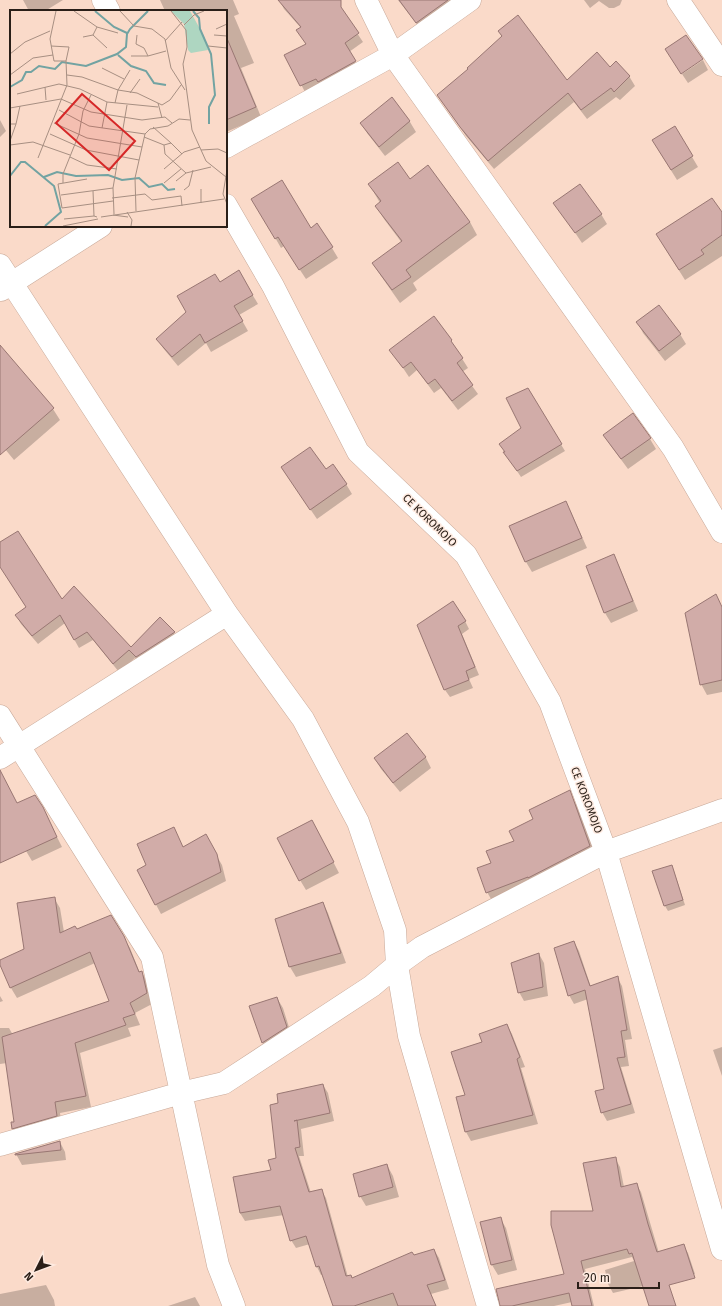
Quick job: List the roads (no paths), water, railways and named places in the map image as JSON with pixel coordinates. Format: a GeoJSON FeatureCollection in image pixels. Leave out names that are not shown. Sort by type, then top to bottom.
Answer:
{"type":"FeatureCollection","features":[{"type":"Feature","properties":{"kind":"street"},"geometry":{"type":"LineString","coordinates":[[103,0],[108,10]]}},
{"type":"Feature","properties":{"kind":"street"},"geometry":{"type":"LineString","coordinates":[[366,0],[393,55],[673,448],[722,532]]}},
{"type":"Feature","properties":{"kind":"street"},"geometry":{"type":"LineString","coordinates":[[227,146],[393,55],[470,0]]}},
{"type":"Feature","properties":{"kind":"street"},"geometry":{"type":"LineString","coordinates":[[678,0],[722,65]]}},
{"type":"Feature","properties":{"kind":"street","name":"CE KOROMOJO"},"geometry":{"type":"LineString","coordinates":[[227,207],[273,286],[358,452],[466,555],[550,702],[606,852],[722,1249]]}},
{"type":"Feature","properties":{"kind":"street"},"geometry":{"type":"LineString","coordinates":[[6,287],[99,227]]}},
{"type":"Feature","properties":{"kind":"street"},"geometry":{"type":"LineString","coordinates":[[0,265],[6,287],[227,614],[303,719],[358,822],[395,930],[398,965],[409,1036],[488,1306]]}},
{"type":"Feature","properties":{"kind":"street"},"geometry":{"type":"LineString","coordinates":[[0,758],[227,614]]}},
{"type":"Feature","properties":{"kind":"street"},"geometry":{"type":"LineString","coordinates":[[0,716],[152,957],[218,1265],[234,1306]]}},
{"type":"Feature","properties":{"kind":"street"},"geometry":{"type":"LineString","coordinates":[[0,1145],[180,1093],[224,1083],[372,986],[422,947],[606,852],[722,810]]}}]}
